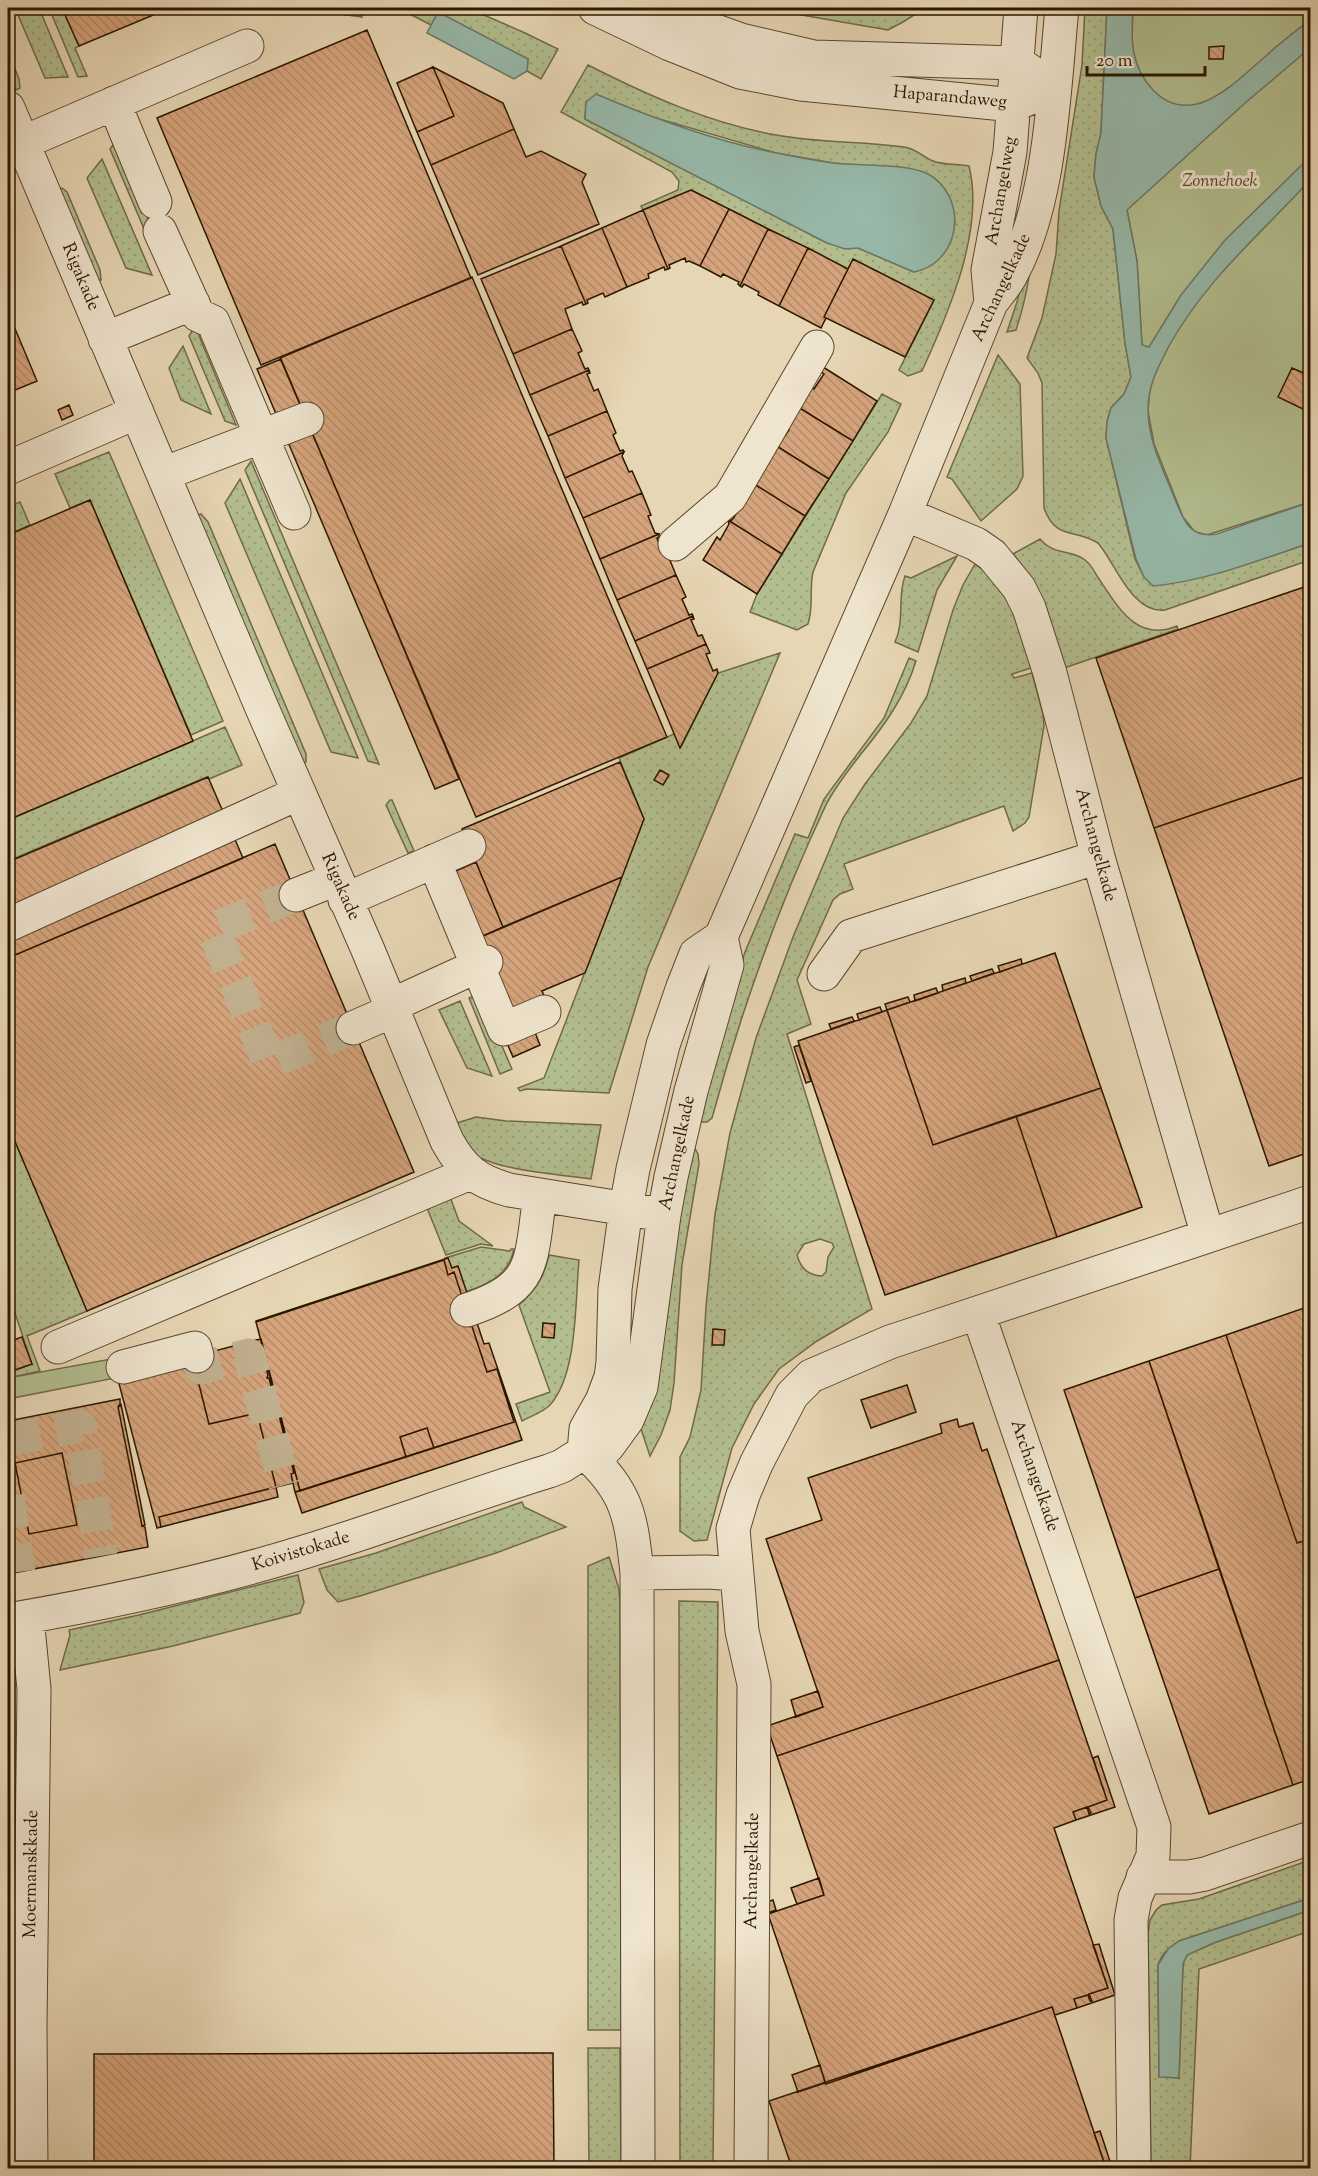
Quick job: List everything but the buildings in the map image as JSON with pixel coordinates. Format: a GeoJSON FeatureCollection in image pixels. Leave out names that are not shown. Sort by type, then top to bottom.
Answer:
{"type":"FeatureCollection","features":[{"type":"Feature","properties":{"kind":"street","name":"Haparandaweg"},"geometry":{"type":"LineString","coordinates":[[595,8],[670,44],[740,72],[801,84],[1014,105],[1054,87]]}},
{"type":"Feature","properties":{"kind":"street","name":"Haparandaweg"},"geometry":{"type":"LineString","coordinates":[[662,8],[696,24],[741,40],[814,57],[1018,63]]}},
{"type":"Feature","properties":{"kind":"street","name":"Archangelweg"},"geometry":{"type":"LineString","coordinates":[[992,303],[988,270],[1010,152],[1021,8]]}},
{"type":"Feature","properties":{"kind":"street"},"geometry":{"type":"LineString","coordinates":[[1018,63],[1054,87],[1062,8]]}},
{"type":"Feature","properties":{"kind":"street"},"geometry":{"type":"LineString","coordinates":[[20,156],[114,103],[248,46]]}},
{"type":"Feature","properties":{"kind":"street","name":"Archangelkade"},"geometry":{"type":"LineString","coordinates":[[584,1452],[603,1451],[608,1446],[627,1420],[641,1387],[664,1215],[681,1130],[728,965],[721,937],[905,514],[992,303],[1012,273],[1027,239],[1045,161],[1054,87]]}},
{"type":"Feature","properties":{"kind":"street"},"geometry":{"type":"LineString","coordinates":[[114,103],[198,315],[213,322],[294,513]]}},
{"type":"Feature","properties":{"kind":"street","name":"Rigakade"},"geometry":{"type":"LineString","coordinates":[[8,108],[20,156],[137,412],[368,950],[447,1141],[456,1157],[470,1173],[487,1183],[509,1190],[664,1215]]}},
{"type":"Feature","properties":{"kind":"street"},"geometry":{"type":"LineString","coordinates":[[105,339],[193,303]]}},
{"type":"Feature","properties":{"kind":"street"},"geometry":{"type":"LineString","coordinates":[[675,544],[730,497],[817,347]]}},
{"type":"Feature","properties":{"kind":"street"},"geometry":{"type":"LineString","coordinates":[[8,468],[137,412]]}},
{"type":"Feature","properties":{"kind":"street"},"geometry":{"type":"LineString","coordinates":[[163,474],[307,419]]}},
{"type":"Feature","properties":{"kind":"street","name":"Archangelkade"},"geometry":{"type":"LineString","coordinates":[[905,514],[976,544],[999,562],[1022,593],[1029,608],[1050,673],[1098,857],[1209,1236]]}},
{"type":"Feature","properties":{"kind":"street"},"geometry":{"type":"LineString","coordinates":[[8,925],[299,793]]}},
{"type":"Feature","properties":{"kind":"street"},"geometry":{"type":"LineString","coordinates":[[296,895],[340,889],[434,861],[469,846]]}},
{"type":"Feature","properties":{"kind":"street"},"geometry":{"type":"LineString","coordinates":[[824,974],[851,936],[1098,857]]}},
{"type":"Feature","properties":{"kind":"street"},"geometry":{"type":"LineString","coordinates":[[434,861],[482,964],[504,1029],[544,1012]]}},
{"type":"Feature","properties":{"kind":"street"},"geometry":{"type":"LineString","coordinates":[[638,2169],[637,1573],[632,1525],[626,1504],[602,1468],[584,1452],[586,1429],[607,1388],[614,1362],[615,1289],[626,1208],[633,1168],[663,1045],[696,954],[721,937]]}},
{"type":"Feature","properties":{"kind":"street"},"geometry":{"type":"LineString","coordinates":[[353,1028],[482,964]]}},
{"type":"Feature","properties":{"kind":"street"},"geometry":{"type":"LineString","coordinates":[[58,1347],[470,1173]]}},
{"type":"Feature","properties":{"kind":"street"},"geometry":{"type":"LineString","coordinates":[[467,1310],[505,1293],[522,1279],[529,1263],[540,1196]]}},
{"type":"Feature","properties":{"kind":"street","name":"Archangelkade"},"geometry":{"type":"LineString","coordinates":[[751,2169],[754,1684],[742,1631],[733,1529],[743,1495],[757,1462],[792,1395],[811,1376],[890,1342],[1311,1202]]}},
{"type":"Feature","properties":{"kind":"street","name":"Archangelkade"},"geometry":{"type":"LineString","coordinates":[[978,1313],[1154,1827],[1153,1856],[1135,1898],[1131,1920],[1134,2169]]}},
{"type":"Feature","properties":{"kind":"street"},"geometry":{"type":"LineString","coordinates":[[123,1367],[195,1348],[198,1356]]}},
{"type":"Feature","properties":{"kind":"street","name":"Koivistokade"},"geometry":{"type":"LineString","coordinates":[[17,1618],[187,1584],[303,1552],[549,1471],[584,1452]]}},
{"type":"Feature","properties":{"kind":"street"},"geometry":{"type":"LineString","coordinates":[[637,1573],[737,1574]]}},
{"type":"Feature","properties":{"kind":"street","name":"Moermanskkade"},"geometry":{"type":"LineString","coordinates":[[17,1618],[34,1689],[30,2027],[31,2169]]}},
{"type":"Feature","properties":{"kind":"street"},"geometry":{"type":"LineString","coordinates":[[1143,1878],[1189,1877],[1205,1874],[1311,1838]]}},
{"type":"Feature","properties":{"kind":"green space"},"geometry":{"type":"Polygon","coordinates":[[[15,8],[39,8],[68,77],[45,78],[15,8]]]}},
{"type":"Feature","properties":{"kind":"green space"},"geometry":{"type":"Polygon","coordinates":[[[49,8],[62,8],[79,46],[75,48],[87,76],[78,77],[49,8]]]}},
{"type":"Feature","properties":{"kind":"green space"},"geometry":{"type":"Polygon","coordinates":[[[296,8],[358,9],[362,17],[296,8]]]}},
{"type":"Feature","properties":{"kind":"green space"},"geometry":{"type":"Polygon","coordinates":[[[398,8],[468,8],[558,49],[541,79],[527,71],[528,59],[438,13],[431,25],[398,8]]]}},
{"type":"Feature","properties":{"kind":"green space"},"geometry":{"type":"Polygon","coordinates":[[[783,8],[925,8],[888,30],[790,13],[783,8]]]}},
{"type":"Feature","properties":{"kind":"green space"},"geometry":{"type":"Polygon","coordinates":[[[1085,8],[1107,8],[1101,133],[1094,177],[1101,206],[1113,229],[1125,343],[1131,377],[1124,394],[1111,408],[1106,438],[1135,559],[1144,577],[1221,572],[1310,543],[1310,560],[1165,610],[1153,609],[1143,604],[1126,586],[1098,543],[1060,530],[1054,525],[1044,508],[1042,383],[1027,358],[1042,318],[1056,254],[1059,211],[1082,65],[1085,8]]]}},
{"type":"Feature","properties":{"kind":"green space","name":"Zonnehoek"},"geometry":{"type":"Polygon","coordinates":[[[1133,8],[1310,8],[1310,502],[1207,535],[1195,532],[1183,517],[1154,444],[1148,411],[1150,387],[1157,368],[1142,345],[1137,261],[1127,210],[1133,8]]]}},
{"type":"Feature","properties":{"kind":"green space"},"geometry":{"type":"Polygon","coordinates":[[[8,51],[19,79],[20,88],[16,90],[8,71],[8,51]]]}},
{"type":"Feature","properties":{"kind":"green space"},"geometry":{"type":"Polygon","coordinates":[[[588,65],[680,107],[751,130],[808,139],[904,147],[937,162],[969,166],[973,191],[968,244],[953,298],[922,371],[908,376],[899,370],[934,300],[853,260],[848,269],[691,190],[643,210],[641,206],[678,190],[679,181],[672,172],[561,112],[588,65]],[[591,99],[586,102],[585,119],[827,243],[858,248],[914,272],[955,224],[952,207],[945,192],[935,179],[920,171],[833,163],[776,153],[591,99]]]}},
{"type":"Feature","properties":{"kind":"green space"},"geometry":{"type":"Polygon","coordinates":[[[116,141],[149,220],[165,278],[110,149],[116,141]]]}},
{"type":"Feature","properties":{"kind":"green space"},"geometry":{"type":"Polygon","coordinates":[[[102,159],[152,275],[126,268],[87,178],[102,159]]]}},
{"type":"Feature","properties":{"kind":"green space"},"geometry":{"type":"Polygon","coordinates":[[[62,188],[67,192],[100,270],[101,280],[96,282],[57,190],[62,188]]]}},
{"type":"Feature","properties":{"kind":"green space"},"geometry":{"type":"Polygon","coordinates":[[[1034,225],[1031,265],[1024,304],[1016,330],[1007,332],[1017,302],[1034,225]]]}},
{"type":"Feature","properties":{"kind":"green space"},"geometry":{"type":"Polygon","coordinates":[[[195,326],[236,425],[225,421],[189,336],[195,326]]]}},
{"type":"Feature","properties":{"kind":"green space"},"geometry":{"type":"Polygon","coordinates":[[[183,346],[211,414],[181,400],[169,368],[183,346]]]}},
{"type":"Feature","properties":{"kind":"green space"},"geometry":{"type":"Polygon","coordinates":[[[998,355],[1020,384],[1023,476],[1017,489],[981,521],[952,479],[947,477],[998,355]]]}},
{"type":"Feature","properties":{"kind":"green space"},"geometry":{"type":"Polygon","coordinates":[[[882,394],[901,404],[888,432],[846,493],[813,572],[808,624],[797,630],[750,612],[757,594],[882,394]]]}},
{"type":"Feature","properties":{"kind":"green space"},"geometry":{"type":"Polygon","coordinates":[[[109,452],[223,721],[191,735],[90,500],[70,508],[55,474],[109,452]]]}},
{"type":"Feature","properties":{"kind":"green space"},"geometry":{"type":"Polygon","coordinates":[[[251,461],[379,764],[368,761],[245,470],[251,461]]]}},
{"type":"Feature","properties":{"kind":"green space"},"geometry":{"type":"Polygon","coordinates":[[[240,479],[358,758],[331,752],[225,503],[240,479]]]}},
{"type":"Feature","properties":{"kind":"green space"},"geometry":{"type":"Polygon","coordinates":[[[20,502],[30,525],[8,535],[8,507],[20,502]]]}},
{"type":"Feature","properties":{"kind":"green space"},"geometry":{"type":"Polygon","coordinates":[[[201,514],[208,522],[306,754],[306,762],[302,764],[196,516],[201,514]]]}},
{"type":"Feature","properties":{"kind":"green space"},"geometry":{"type":"Polygon","coordinates":[[[1040,539],[1051,548],[1074,554],[1087,562],[1121,611],[1140,626],[1151,630],[1163,630],[1177,626],[1178,629],[1064,668],[1051,622],[1040,594],[1024,567],[1013,554],[1040,539]]]}},
{"type":"Feature","properties":{"kind":"green space"},"geometry":{"type":"Polygon","coordinates":[[[957,556],[937,590],[918,652],[895,642],[900,626],[901,592],[905,576],[911,578],[957,556]]]}},
{"type":"Feature","properties":{"kind":"green space"},"geometry":{"type":"Polygon","coordinates":[[[975,564],[987,574],[1006,597],[1027,653],[1031,668],[1012,674],[1014,678],[1032,673],[1044,726],[1029,817],[1025,823],[1013,831],[1004,806],[844,864],[853,889],[840,894],[833,900],[797,980],[811,1024],[787,1034],[872,1309],[817,1341],[779,1369],[754,1404],[732,1448],[707,1540],[694,1541],[680,1531],[680,1457],[690,1437],[701,1390],[715,1214],[730,1133],[756,1038],[793,937],[843,818],[865,784],[911,723],[927,696],[963,585],[975,564]],[[820,1239],[804,1244],[797,1255],[803,1268],[809,1273],[822,1276],[826,1272],[828,1257],[834,1247],[832,1243],[820,1239]]]}},
{"type":"Feature","properties":{"kind":"green space"},"geometry":{"type":"Polygon","coordinates":[[[780,653],[648,967],[609,1093],[527,1089],[520,1091],[518,1088],[544,1078],[644,819],[619,758],[674,734],[681,747],[718,673],[780,653]]]}},
{"type":"Feature","properties":{"kind":"green space"},"geometry":{"type":"Polygon","coordinates":[[[909,658],[916,661],[900,699],[878,733],[837,786],[825,807],[776,921],[735,1038],[712,1118],[707,1122],[696,1122],[745,952],[795,834],[808,838],[824,799],[884,718],[909,658]]]}},
{"type":"Feature","properties":{"kind":"green space"},"geometry":{"type":"Polygon","coordinates":[[[225,727],[242,765],[209,779],[207,777],[8,861],[8,820],[225,727]]]}},
{"type":"Feature","properties":{"kind":"green space"},"geometry":{"type":"Polygon","coordinates":[[[392,800],[414,851],[408,853],[386,805],[392,800]]]}},
{"type":"Feature","properties":{"kind":"green space"},"geometry":{"type":"Polygon","coordinates":[[[479,994],[512,1069],[500,1074],[469,998],[479,994]]]}},
{"type":"Feature","properties":{"kind":"green space"},"geometry":{"type":"Polygon","coordinates":[[[460,1001],[492,1076],[467,1068],[439,1010],[460,1001]]]}},
{"type":"Feature","properties":{"kind":"green space"},"geometry":{"type":"Polygon","coordinates":[[[476,1117],[506,1121],[601,1125],[591,1179],[510,1167],[481,1158],[469,1149],[454,1124],[476,1117]]]}},
{"type":"Feature","properties":{"kind":"green space"},"geometry":{"type":"Polygon","coordinates":[[[8,1125],[87,1311],[27,1336],[40,1371],[8,1378],[8,1359],[11,1359],[16,1370],[32,1364],[8,1292],[8,1125]]]}},
{"type":"Feature","properties":{"kind":"green space"},"geometry":{"type":"Polygon","coordinates":[[[694,1147],[698,1154],[699,1164],[682,1265],[674,1383],[670,1410],[650,1456],[641,1429],[669,1254],[694,1147]]]}},
{"type":"Feature","properties":{"kind":"green space"},"geometry":{"type":"Polygon","coordinates":[[[449,1194],[459,1221],[493,1246],[481,1244],[446,1255],[425,1203],[449,1194]]]}},
{"type":"Feature","properties":{"kind":"green space"},"geometry":{"type":"Polygon","coordinates":[[[481,1247],[510,1251],[514,1249],[507,1266],[495,1278],[461,1293],[445,1258],[481,1247]]]}},
{"type":"Feature","properties":{"kind":"green space"},"geometry":{"type":"Polygon","coordinates":[[[549,1255],[579,1260],[574,1336],[566,1375],[559,1392],[550,1405],[522,1421],[516,1404],[550,1392],[519,1305],[538,1283],[549,1255]]]}},
{"type":"Feature","properties":{"kind":"green space"},"geometry":{"type":"Polygon","coordinates":[[[111,1359],[115,1378],[8,1399],[8,1378],[111,1359]]]}},
{"type":"Feature","properties":{"kind":"green space"},"geometry":{"type":"Polygon","coordinates":[[[522,1502],[524,1507],[566,1527],[496,1553],[338,1602],[327,1590],[319,1569],[376,1553],[522,1502]]]}},
{"type":"Feature","properties":{"kind":"green space"},"geometry":{"type":"Polygon","coordinates":[[[609,1557],[619,1589],[620,1602],[621,2030],[588,2030],[588,1566],[609,1557]]]}},
{"type":"Feature","properties":{"kind":"green space"},"geometry":{"type":"Polygon","coordinates":[[[298,1575],[304,1602],[300,1613],[173,1646],[60,1670],[70,1635],[69,1630],[298,1575]]]}},
{"type":"Feature","properties":{"kind":"green space"},"geometry":{"type":"Polygon","coordinates":[[[679,1601],[718,1602],[713,2168],[680,2168],[679,1601]]]}},
{"type":"Feature","properties":{"kind":"green space"},"geometry":{"type":"Polygon","coordinates":[[[8,1723],[22,1723],[22,2168],[8,2168],[8,1723]]]}},
{"type":"Feature","properties":{"kind":"green space"},"geometry":{"type":"Polygon","coordinates":[[[1310,1860],[1310,1898],[1179,1941],[1162,1957],[1158,1965],[1159,2076],[1179,2078],[1183,1964],[1187,1955],[1216,1942],[1310,1910],[1310,1931],[1199,1969],[1190,2168],[1151,2168],[1148,1932],[1150,1920],[1162,1905],[1199,1899],[1310,1860]]]}},
{"type":"Feature","properties":{"kind":"green space"},"geometry":{"type":"Polygon","coordinates":[[[588,2048],[620,2048],[621,2168],[589,2168],[588,2048]]]}},
{"type":"Feature","properties":{"kind":"shaded area"},"geometry":{"type":"Polygon","coordinates":[[[1107,8],[1133,8],[1132,41],[1136,61],[1145,81],[1168,101],[1183,105],[1199,104],[1228,88],[1310,20],[1310,48],[1244,104],[1127,210],[1137,261],[1142,345],[1149,347],[1181,295],[1225,240],[1310,157],[1310,180],[1217,278],[1184,322],[1154,376],[1148,410],[1153,444],[1161,466],[1180,512],[1193,530],[1207,535],[1217,534],[1310,502],[1310,543],[1213,575],[1153,586],[1144,577],[1136,559],[1106,438],[1111,408],[1124,394],[1131,377],[1125,343],[1113,229],[1101,206],[1094,177],[1101,133],[1107,8]]]}},
{"type":"Feature","properties":{"kind":"shaded area"},"geometry":{"type":"Polygon","coordinates":[[[438,12],[528,59],[527,71],[514,79],[427,33],[438,12]]]}},
{"type":"Feature","properties":{"kind":"shaded area"},"geometry":{"type":"Polygon","coordinates":[[[596,94],[666,122],[714,138],[763,150],[844,164],[895,166],[919,170],[938,182],[952,202],[954,227],[952,239],[935,262],[927,268],[914,272],[858,248],[845,249],[827,243],[585,119],[586,102],[596,94]]]}},
{"type":"Feature","properties":{"kind":"shaded area"},"geometry":{"type":"Polygon","coordinates":[[[1310,1898],[1310,1910],[1216,1942],[1187,1955],[1183,1964],[1179,2078],[1159,2077],[1158,1965],[1168,1949],[1179,1941],[1310,1898]]]}},
{"type":"Feature","properties":{"kind":"tunnel"},"geometry":{"type":"LineString","coordinates":[[296,895],[213,929],[269,1063],[353,1028]]}},
{"type":"Feature","properties":{"kind":"tunnel"},"geometry":{"type":"LineString","coordinates":[[197,1356],[201,1368],[249,1355],[285,1485]]}},
{"type":"Feature","properties":{"kind":"tunnel"},"geometry":{"type":"LineString","coordinates":[[8,1440],[80,1426],[101,1556]]}},
{"type":"Feature","properties":{"kind":"tunnel"},"geometry":{"type":"LineString","coordinates":[[8,1496],[19,1572]]}}]}
